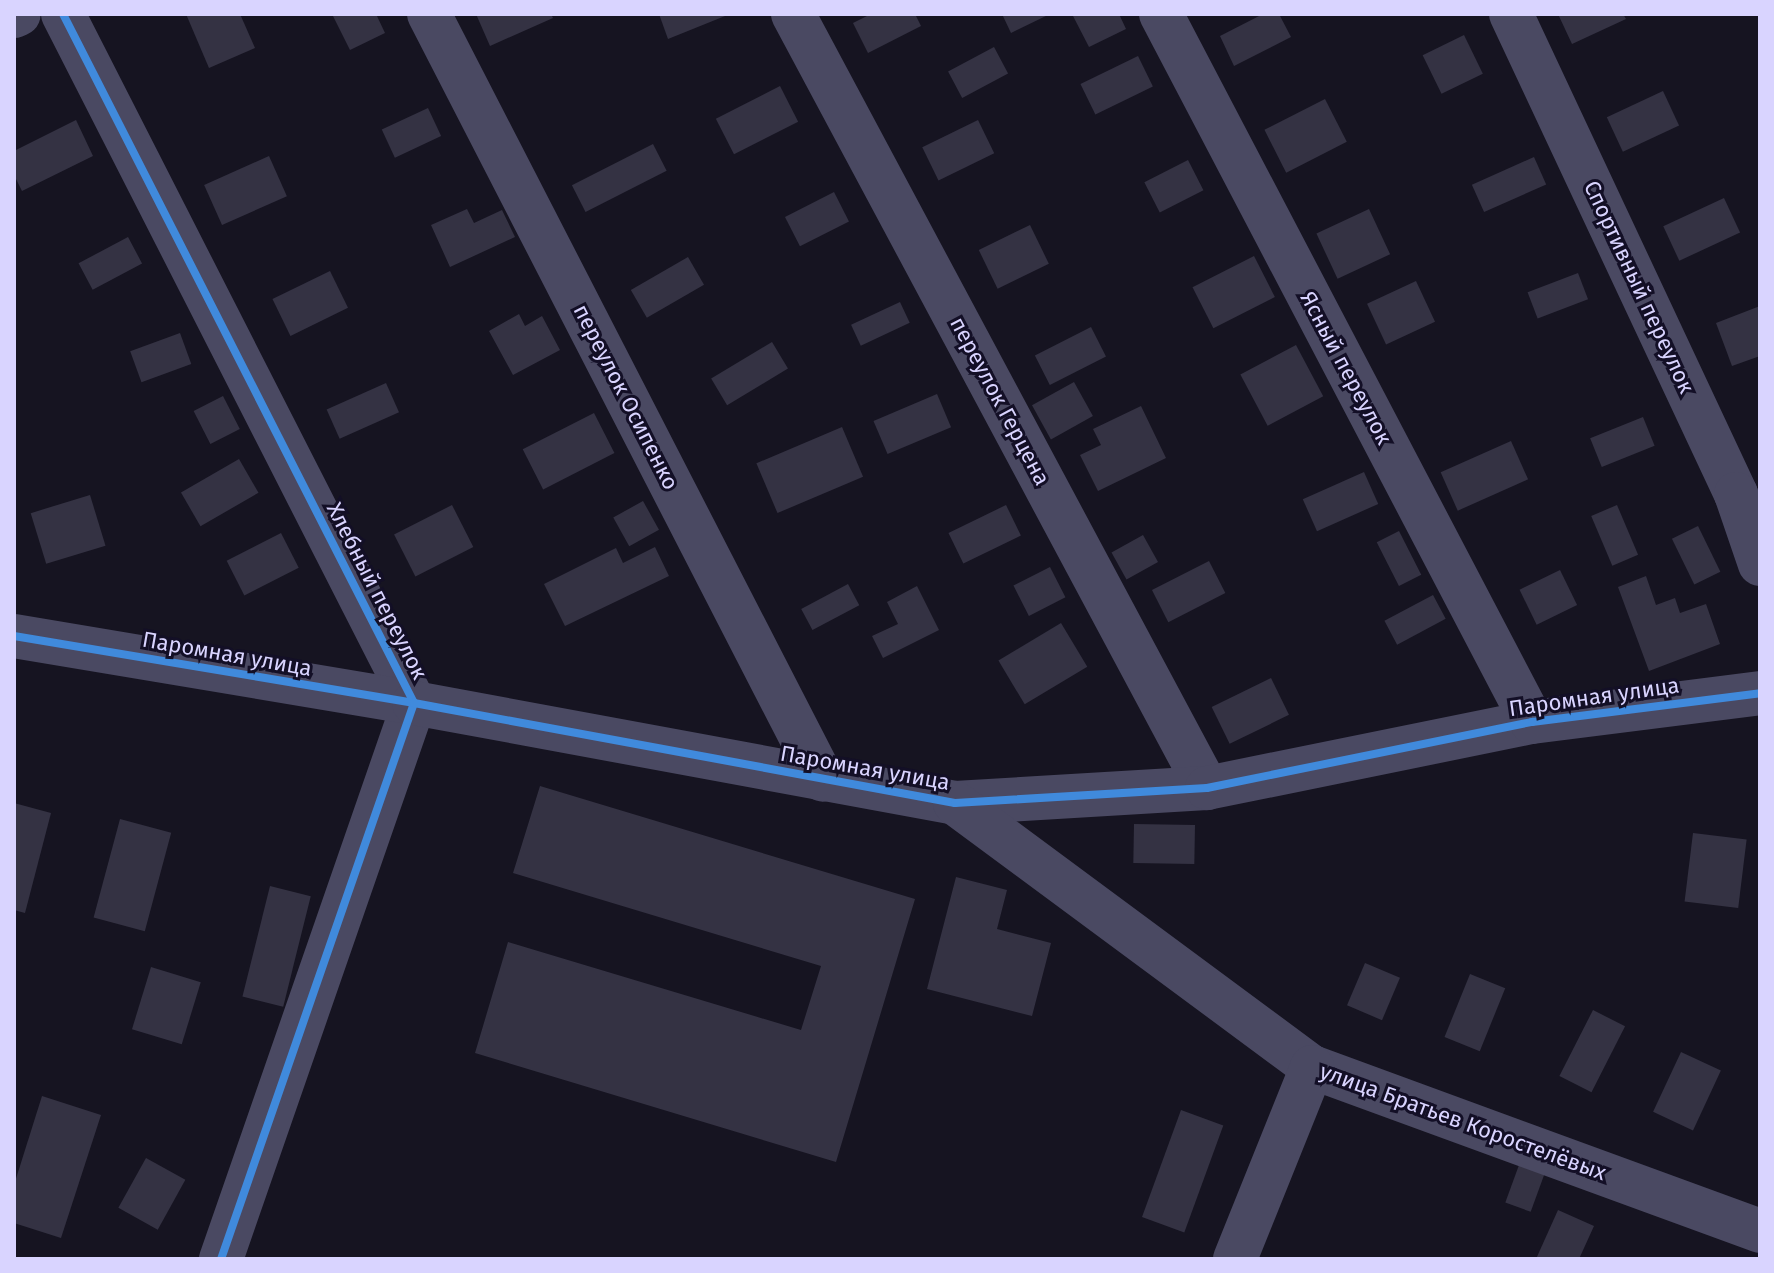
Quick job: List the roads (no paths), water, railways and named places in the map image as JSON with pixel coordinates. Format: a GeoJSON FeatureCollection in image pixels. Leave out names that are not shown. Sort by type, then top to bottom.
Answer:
{"type":"FeatureCollection","features":[{"type":"Feature","properties":{"kind":"street","name":"Хлебный переулок"},"geometry":{"type":"LineString","coordinates":[[63,14],[414,703],[221,1259]]}},
{"type":"Feature","properties":{"kind":"street","name":"переулок Осипенко"},"geometry":{"type":"LineString","coordinates":[[429,14],[823,780]]}},
{"type":"Feature","properties":{"kind":"street","name":"переулок Герцена"},"geometry":{"type":"LineString","coordinates":[[793,14],[1207,788]]}},
{"type":"Feature","properties":{"kind":"street","name":"Ясный переулок"},"geometry":{"type":"LineString","coordinates":[[1161,14],[1532,722]]}},
{"type":"Feature","properties":{"kind":"street","name":"Спортивный переулок"},"geometry":{"type":"LineString","coordinates":[[1511,14],[1736,494],[1760,564]]}},
{"type":"Feature","properties":{"kind":"street","name":"Паромная улица"},"geometry":{"type":"LineString","coordinates":[[14,636],[414,703],[955,803],[1207,788],[1532,722],[1760,693]]}},
{"type":"Feature","properties":{"kind":"street","name":"улица Братьев Коростелёвых"},"geometry":{"type":"LineString","coordinates":[[955,803],[1312,1067],[1760,1231]]}},
{"type":"Feature","properties":{"kind":"street"},"geometry":{"type":"LineString","coordinates":[[1235,1259],[1312,1067]]}}]}
